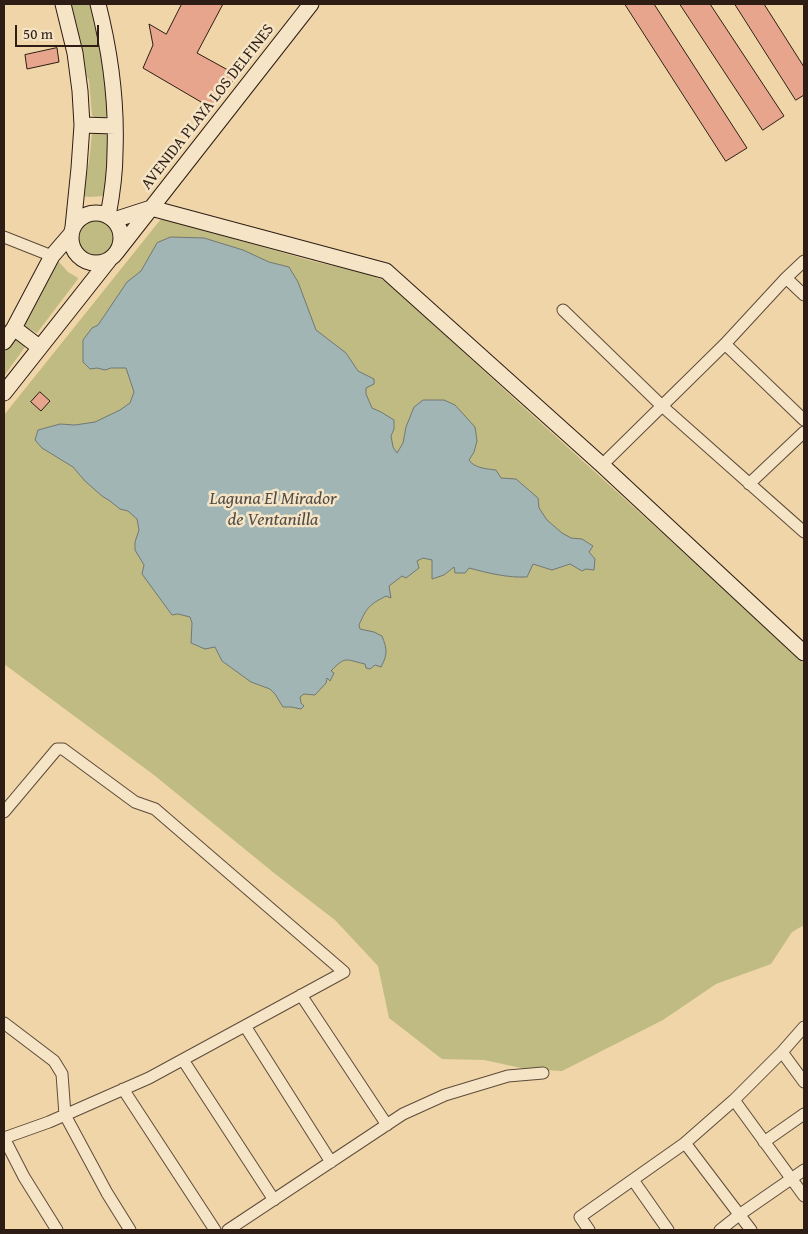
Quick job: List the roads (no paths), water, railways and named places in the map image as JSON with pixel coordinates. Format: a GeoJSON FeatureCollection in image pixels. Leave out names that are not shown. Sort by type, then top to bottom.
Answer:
{"type":"FeatureCollection","features":[{"type":"Feature","properties":{"kind":"street"},"geometry":{"type":"LineString","coordinates":[[4,342],[14,328],[52,256],[72,231],[78,221],[84,216],[92,213],[101,213],[111,218],[121,233],[120,247],[113,256],[101,263],[93,263],[79,256],[71,242],[72,231],[80,168],[82,125],[75,53],[63,4]]}},
{"type":"Feature","properties":{"kind":"street"},"geometry":{"type":"LineString","coordinates":[[98,4],[112,76],[114,105],[116,149],[111,218]]}},
{"type":"Feature","properties":{"kind":"street","name":"AVENIDA PLAYA LOS DELFINES"},"geometry":{"type":"LineString","coordinates":[[4,393],[311,4]]}},
{"type":"Feature","properties":{"kind":"street"},"geometry":{"type":"LineString","coordinates":[[82,125],[115,126]]}},
{"type":"Feature","properties":{"kind":"street"},"geometry":{"type":"LineString","coordinates":[[151,208],[386,271],[602,465],[804,653]]}},
{"type":"Feature","properties":{"kind":"street","name":"AVENIDA PLAYA LOS DELFINES"},"geometry":{"type":"LineString","coordinates":[[111,218],[151,208]]}},
{"type":"Feature","properties":{"kind":"street"},"geometry":{"type":"LineString","coordinates":[[4,237],[52,256]]}},
{"type":"Feature","properties":{"kind":"street"},"geometry":{"type":"LineString","coordinates":[[602,465],[725,344],[804,261]]}},
{"type":"Feature","properties":{"kind":"street"},"geometry":{"type":"LineString","coordinates":[[786,278],[804,295]]}},
{"type":"Feature","properties":{"kind":"street"},"geometry":{"type":"LineString","coordinates":[[563,310],[662,406],[804,532]]}},
{"type":"Feature","properties":{"kind":"street"},"geometry":{"type":"LineString","coordinates":[[14,328],[39,347]]}},
{"type":"Feature","properties":{"kind":"street"},"geometry":{"type":"LineString","coordinates":[[725,344],[804,420]]}},
{"type":"Feature","properties":{"kind":"street"},"geometry":{"type":"LineString","coordinates":[[749,484],[804,432]]}},
{"type":"Feature","properties":{"kind":"street"},"geometry":{"type":"LineString","coordinates":[[4,812],[57,749],[63,749],[135,802],[155,809],[344,972],[148,1078],[49,1122],[4,1138],[24,1176],[58,1230]]}},
{"type":"Feature","properties":{"kind":"street"},"geometry":{"type":"LineString","coordinates":[[301,995],[387,1125]]}},
{"type":"Feature","properties":{"kind":"street"},"geometry":{"type":"LineString","coordinates":[[4,1023],[54,1061],[62,1074],[65,1115],[107,1193],[130,1230]]}},
{"type":"Feature","properties":{"kind":"street"},"geometry":{"type":"LineString","coordinates":[[245,1026],[331,1162]]}},
{"type":"Feature","properties":{"kind":"street"},"geometry":{"type":"LineString","coordinates":[[589,1230],[580,1217],[685,1142],[734,1100],[804,1027]]}},
{"type":"Feature","properties":{"kind":"street"},"geometry":{"type":"LineString","coordinates":[[782,1052],[804,1082]]}},
{"type":"Feature","properties":{"kind":"street"},"geometry":{"type":"LineString","coordinates":[[183,1060],[274,1200]]}},
{"type":"Feature","properties":{"kind":"street"},"geometry":{"type":"LineString","coordinates":[[228,1230],[403,1114],[446,1095],[508,1076],[543,1073]]}},
{"type":"Feature","properties":{"kind":"street"},"geometry":{"type":"LineString","coordinates":[[123,1089],[215,1230]]}},
{"type":"Feature","properties":{"kind":"street"},"geometry":{"type":"LineString","coordinates":[[734,1100],[804,1196]]}},
{"type":"Feature","properties":{"kind":"street"},"geometry":{"type":"LineString","coordinates":[[764,1142],[804,1114]]}},
{"type":"Feature","properties":{"kind":"street"},"geometry":{"type":"LineString","coordinates":[[685,1142],[751,1230]]}},
{"type":"Feature","properties":{"kind":"street"},"geometry":{"type":"LineString","coordinates":[[720,1230],[804,1170]]}},
{"type":"Feature","properties":{"kind":"street"},"geometry":{"type":"LineString","coordinates":[[634,1180],[668,1230]]}},
{"type":"Feature","properties":{"kind":"water","name":"Laguna El Mirador de Ventanilla"},"geometry":{"type":"Polygon","coordinates":[[[171,237],[204,238],[243,250],[269,262],[289,267],[298,282],[316,330],[346,353],[358,371],[374,379],[374,384],[366,388],[366,394],[372,408],[394,420],[394,429],[391,436],[393,447],[397,453],[403,443],[406,427],[414,407],[423,400],[444,400],[455,405],[475,427],[477,441],[474,452],[469,460],[471,463],[481,468],[496,470],[501,478],[516,479],[538,498],[539,508],[547,520],[562,533],[571,538],[582,539],[593,546],[589,552],[595,559],[594,570],[586,569],[582,571],[570,564],[552,570],[533,564],[527,577],[513,577],[469,568],[465,573],[455,573],[454,567],[444,575],[432,579],[432,560],[423,558],[417,561],[419,568],[406,578],[402,576],[389,586],[391,598],[386,596],[372,604],[359,625],[360,629],[382,636],[386,652],[381,667],[375,665],[370,669],[366,668],[365,664],[350,660],[343,661],[331,671],[334,673],[330,681],[327,678],[326,683],[315,695],[304,694],[300,697],[301,703],[304,706],[301,709],[283,707],[270,689],[251,682],[222,661],[215,647],[205,649],[191,643],[192,623],[190,617],[178,614],[172,615],[142,574],[144,565],[135,550],[135,542],[139,530],[137,519],[128,511],[120,509],[102,496],[73,467],[42,448],[35,440],[38,430],[60,424],[75,425],[95,422],[130,403],[134,392],[126,368],[90,369],[83,362],[83,340],[92,328],[98,325],[127,282],[141,271],[157,243],[171,237]]]}}]}
